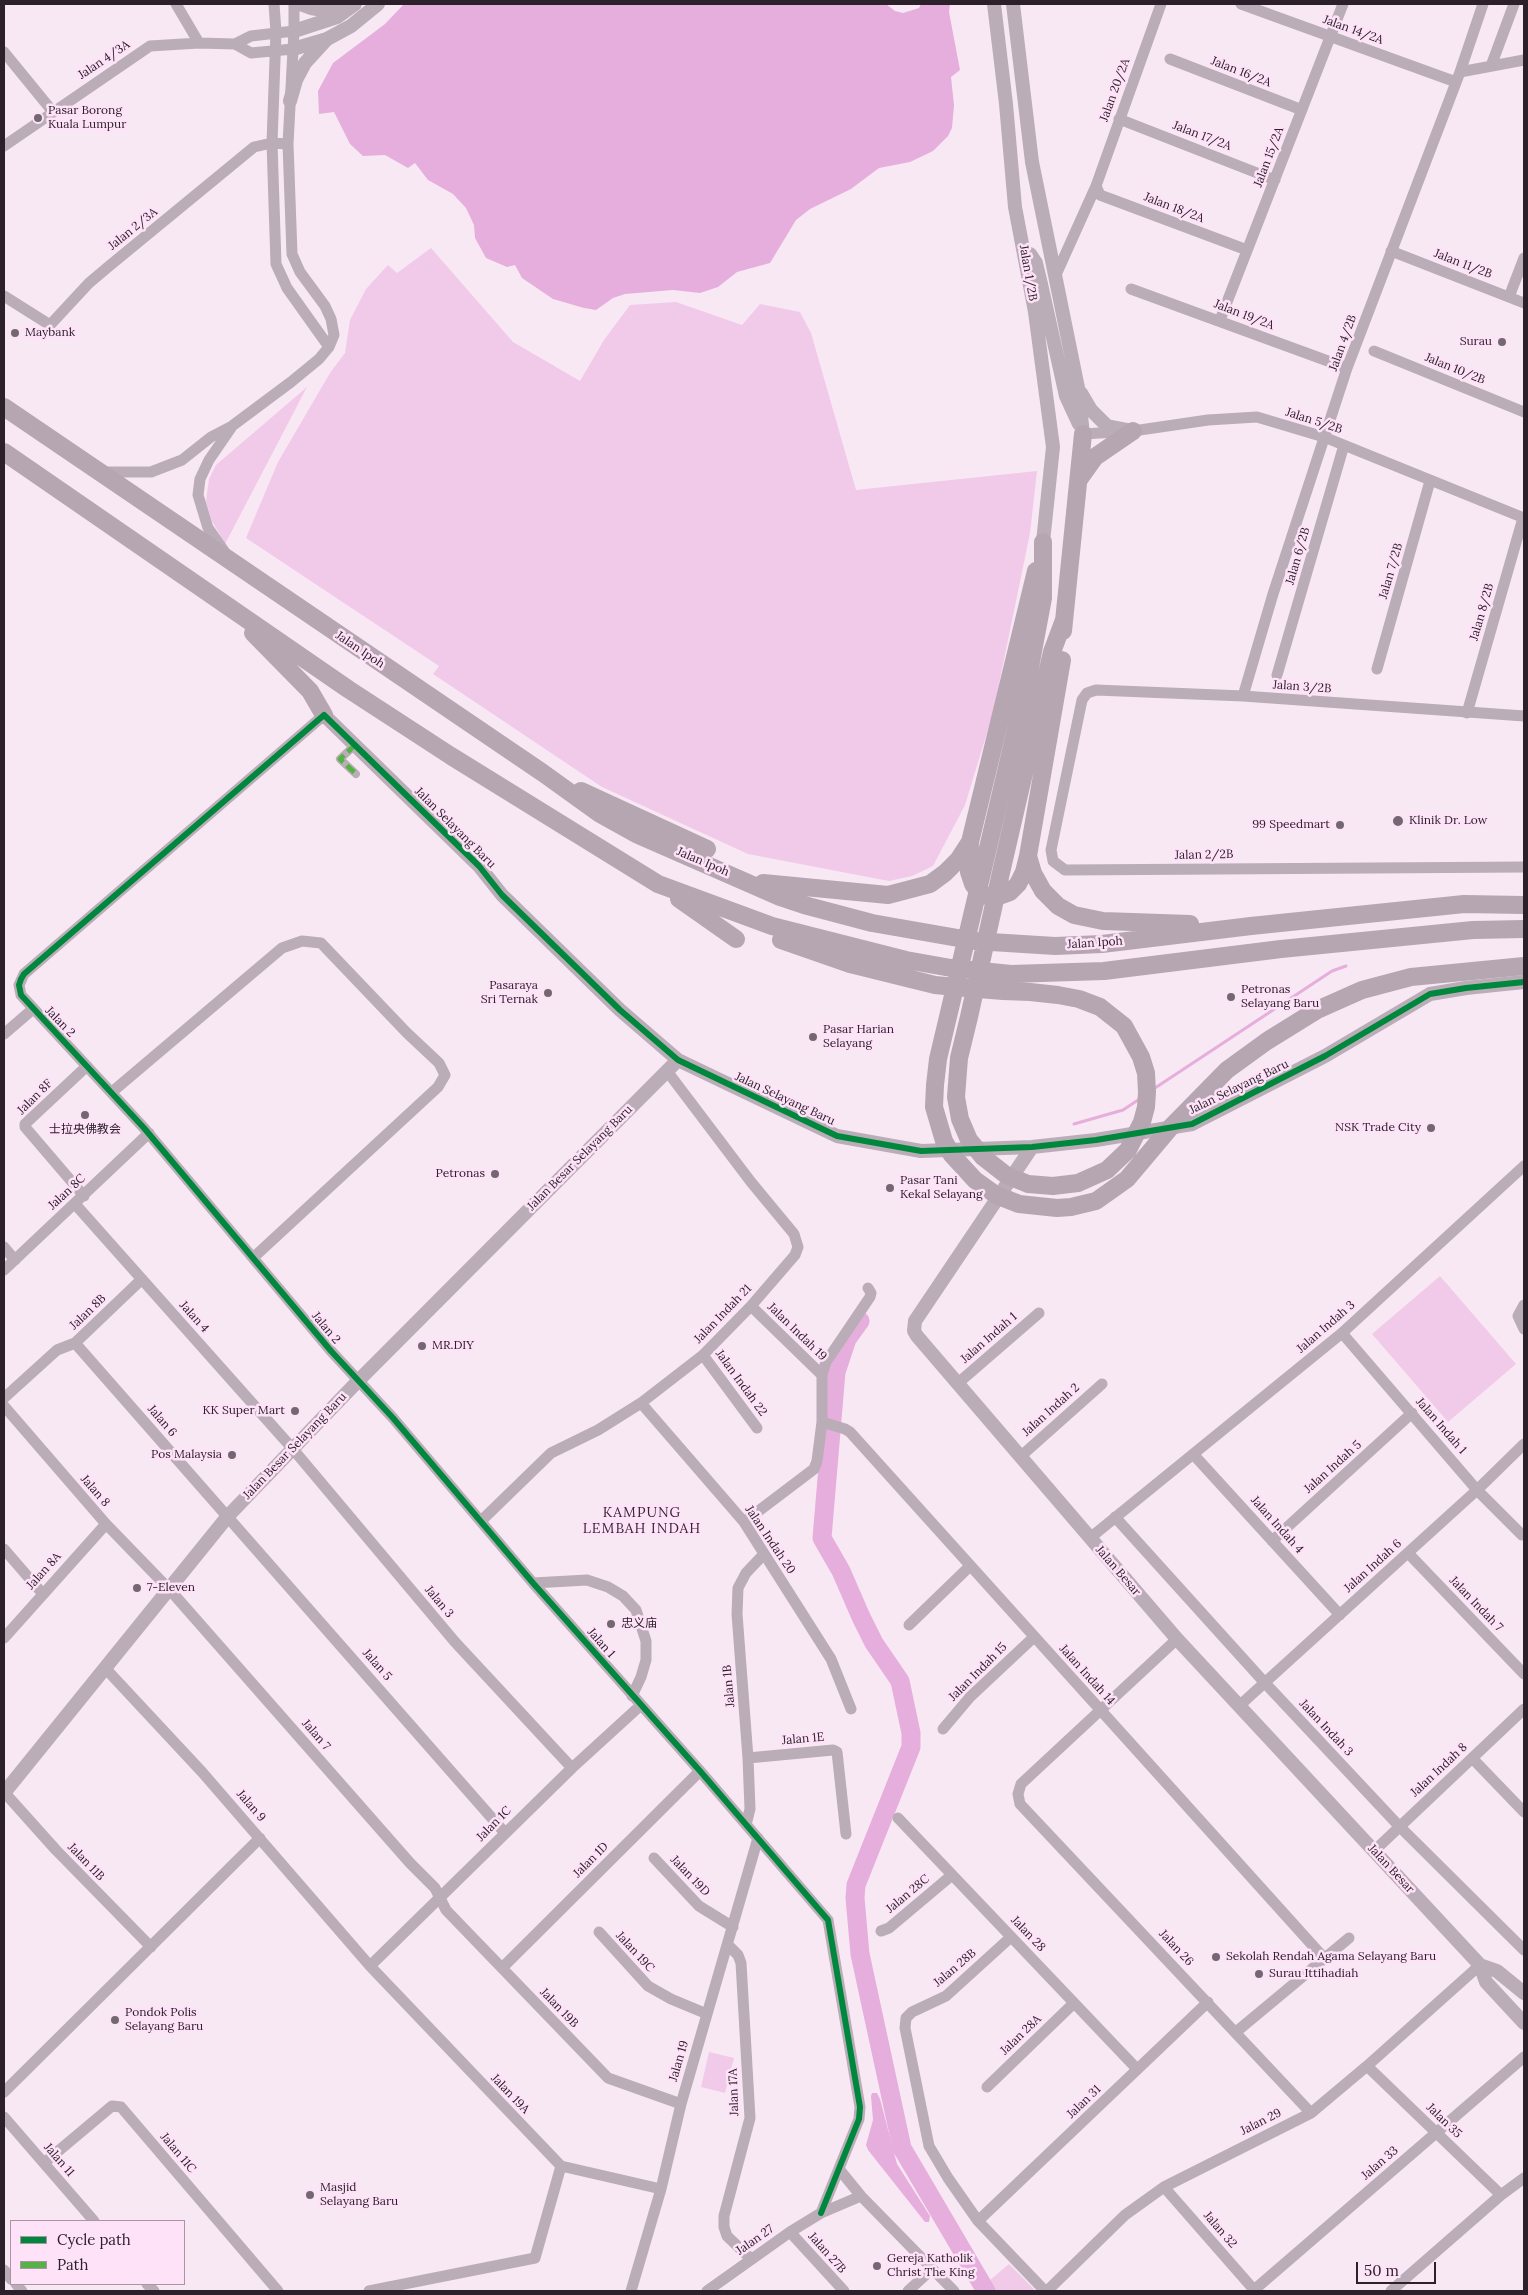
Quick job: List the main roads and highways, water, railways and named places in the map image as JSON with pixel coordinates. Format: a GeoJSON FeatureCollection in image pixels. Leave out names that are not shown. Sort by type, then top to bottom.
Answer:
{"type":"FeatureCollection","features":[{"type":"Feature","properties":{"kind":"highway","name":"Jalan Ipoh"},"geometry":{"type":"LineString","coordinates":[[4,408],[543,773],[600,814],[636,834],[746,880],[780,897],[837,915],[949,936],[1000,943],[1055,946],[1102,944],[1251,926],[1464,904],[1524,905]]}},
{"type":"Feature","properties":{"kind":"highway"},"geometry":{"type":"LineString","coordinates":[[1079,479],[1095,457],[1133,431]]}},
{"type":"Feature","properties":{"kind":"highway"},"geometry":{"type":"LineString","coordinates":[[1083,434],[1064,620],[1063,652],[1028,856],[1024,872],[1018,884],[1005,894],[987,896],[979,892],[971,878],[970,842],[1043,542],[1043,598],[1027,683],[1013,742],[938,1059],[934,1107],[938,1124],[952,1155],[975,1180],[1003,1198],[1019,1204],[1058,1208],[1085,1204],[1107,1195],[1127,1179],[1170,1128],[1216,1080],[1239,1060],[1291,1025],[1347,996],[1411,977],[1523,972]]}},
{"type":"Feature","properties":{"kind":"highway"},"geometry":{"type":"LineString","coordinates":[[4,452],[348,689],[451,756],[658,884],[736,939]]}},
{"type":"Feature","properties":{"kind":"highway"},"geometry":{"type":"LineString","coordinates":[[231,608],[310,691],[324,715],[320,695],[322,690],[327,688],[348,689]]}},
{"type":"Feature","properties":{"kind":"highway"},"geometry":{"type":"LineString","coordinates":[[701,900],[783,941],[850,964],[935,985],[1030,992],[1080,998],[1100,1007],[1124,1026],[1141,1057],[1146,1073],[1147,1092],[1142,1122],[1128,1150],[1107,1170],[1086,1180],[1066,1186],[1028,1184],[1006,1175],[983,1157],[969,1140],[960,1119],[956,1097],[956,1078],[1000,877],[1052,652],[1064,620]]}},
{"type":"Feature","properties":{"kind":"highway"},"geometry":{"type":"LineString","coordinates":[[543,773],[706,849]]}},
{"type":"Feature","properties":{"kind":"highway"},"geometry":{"type":"LineString","coordinates":[[746,880],[818,890],[888,895],[930,884],[959,859],[970,842]]}},
{"type":"Feature","properties":{"kind":"highway"},"geometry":{"type":"LineString","coordinates":[[1028,856],[1033,873],[1043,891],[1058,906],[1074,916],[1103,921],[1251,926]]}},
{"type":"Feature","properties":{"kind":"highway"},"geometry":{"type":"LineString","coordinates":[[658,884],[772,926],[848,947],[951,968],[1011,974],[1104,971],[1291,948],[1473,930],[1524,929]]}},
{"type":"Feature","properties":{"kind":"waterway"},"geometry":{"type":"LineString","coordinates":[[1152,1090],[1332,971],[1346,966]]}},
{"type":"Feature","properties":{"kind":"waterway"},"geometry":{"type":"LineString","coordinates":[[1074,1124],[1123,1110],[1141,1098]]}},
{"type":"Feature","properties":{"kind":"waterway"},"geometry":{"type":"LineString","coordinates":[[860,1321],[847,1339],[836,1372],[822,1538],[841,1571],[874,1643],[900,1681],[911,1733],[911,1747],[856,1885],[855,1898],[860,1954],[902,2148],[986,2291]]}},
{"type":"Feature","properties":{"kind":"place","name":"Pasar Borong Kuala Lumpur"},"geometry":{"type":"Point","coordinates":[38,118]}},
{"type":"Feature","properties":{"kind":"place","name":"Maybank"},"geometry":{"type":"Point","coordinates":[15,333]}},
{"type":"Feature","properties":{"kind":"place","name":"Surau"},"geometry":{"type":"Point","coordinates":[1502,342]}},
{"type":"Feature","properties":{"kind":"place","name":"Klinik Dr. Low"},"geometry":{"type":"Point","coordinates":[1398,821]}},
{"type":"Feature","properties":{"kind":"place","name":"99 Speedmart"},"geometry":{"type":"Point","coordinates":[1340,825]}},
{"type":"Feature","properties":{"kind":"place","name":"Pasaraya Sri Ternak"},"geometry":{"type":"Point","coordinates":[548,993]}},
{"type":"Feature","properties":{"kind":"place","name":"Petronas Selayang Baru"},"geometry":{"type":"Point","coordinates":[1231,997]}},
{"type":"Feature","properties":{"kind":"place","name":"Pasar Harian Selayang"},"geometry":{"type":"Point","coordinates":[813,1037]}},
{"type":"Feature","properties":{"kind":"place","name":"士拉央佛教会"},"geometry":{"type":"Point","coordinates":[85,1115]}},
{"type":"Feature","properties":{"kind":"place","name":"NSK Trade City"},"geometry":{"type":"Point","coordinates":[1431,1128]}},
{"type":"Feature","properties":{"kind":"place","name":"Petronas"},"geometry":{"type":"Point","coordinates":[495,1174]}},
{"type":"Feature","properties":{"kind":"place","name":"Pasar Tani Kekal Selayang"},"geometry":{"type":"Point","coordinates":[890,1188]}},
{"type":"Feature","properties":{"kind":"place","name":"MR.DIY"},"geometry":{"type":"Point","coordinates":[422,1346]}},
{"type":"Feature","properties":{"kind":"place","name":"KK Super Mart"},"geometry":{"type":"Point","coordinates":[295,1411]}},
{"type":"Feature","properties":{"kind":"place","name":"Pos Malaysia"},"geometry":{"type":"Point","coordinates":[232,1455]}},
{"type":"Feature","properties":{"kind":"place","name":"7-Eleven"},"geometry":{"type":"Point","coordinates":[137,1588]}},
{"type":"Feature","properties":{"kind":"place","name":"忠义庙"},"geometry":{"type":"Point","coordinates":[611,1624]}},
{"type":"Feature","properties":{"kind":"place","name":"Sekolah Rendah Agama Selayang Baru"},"geometry":{"type":"Point","coordinates":[1216,1957]}},
{"type":"Feature","properties":{"kind":"place","name":"Surau Ittihadiah"},"geometry":{"type":"Point","coordinates":[1259,1974]}},
{"type":"Feature","properties":{"kind":"place","name":"Pondok Polis Selayang Baru"},"geometry":{"type":"Point","coordinates":[115,2020]}},
{"type":"Feature","properties":{"kind":"place","name":"Masjid Selayang Baru"},"geometry":{"type":"Point","coordinates":[310,2195]}},
{"type":"Feature","properties":{"kind":"place","name":"Gereja Katholik Christ The King"},"geometry":{"type":"Point","coordinates":[877,2266]}},
{"type":"Feature","properties":{"kind":"district","name":"KAMPUNG LEMBAH INDAH"},"geometry":{"type":"Point","coordinates":[642,1522]}}]}
